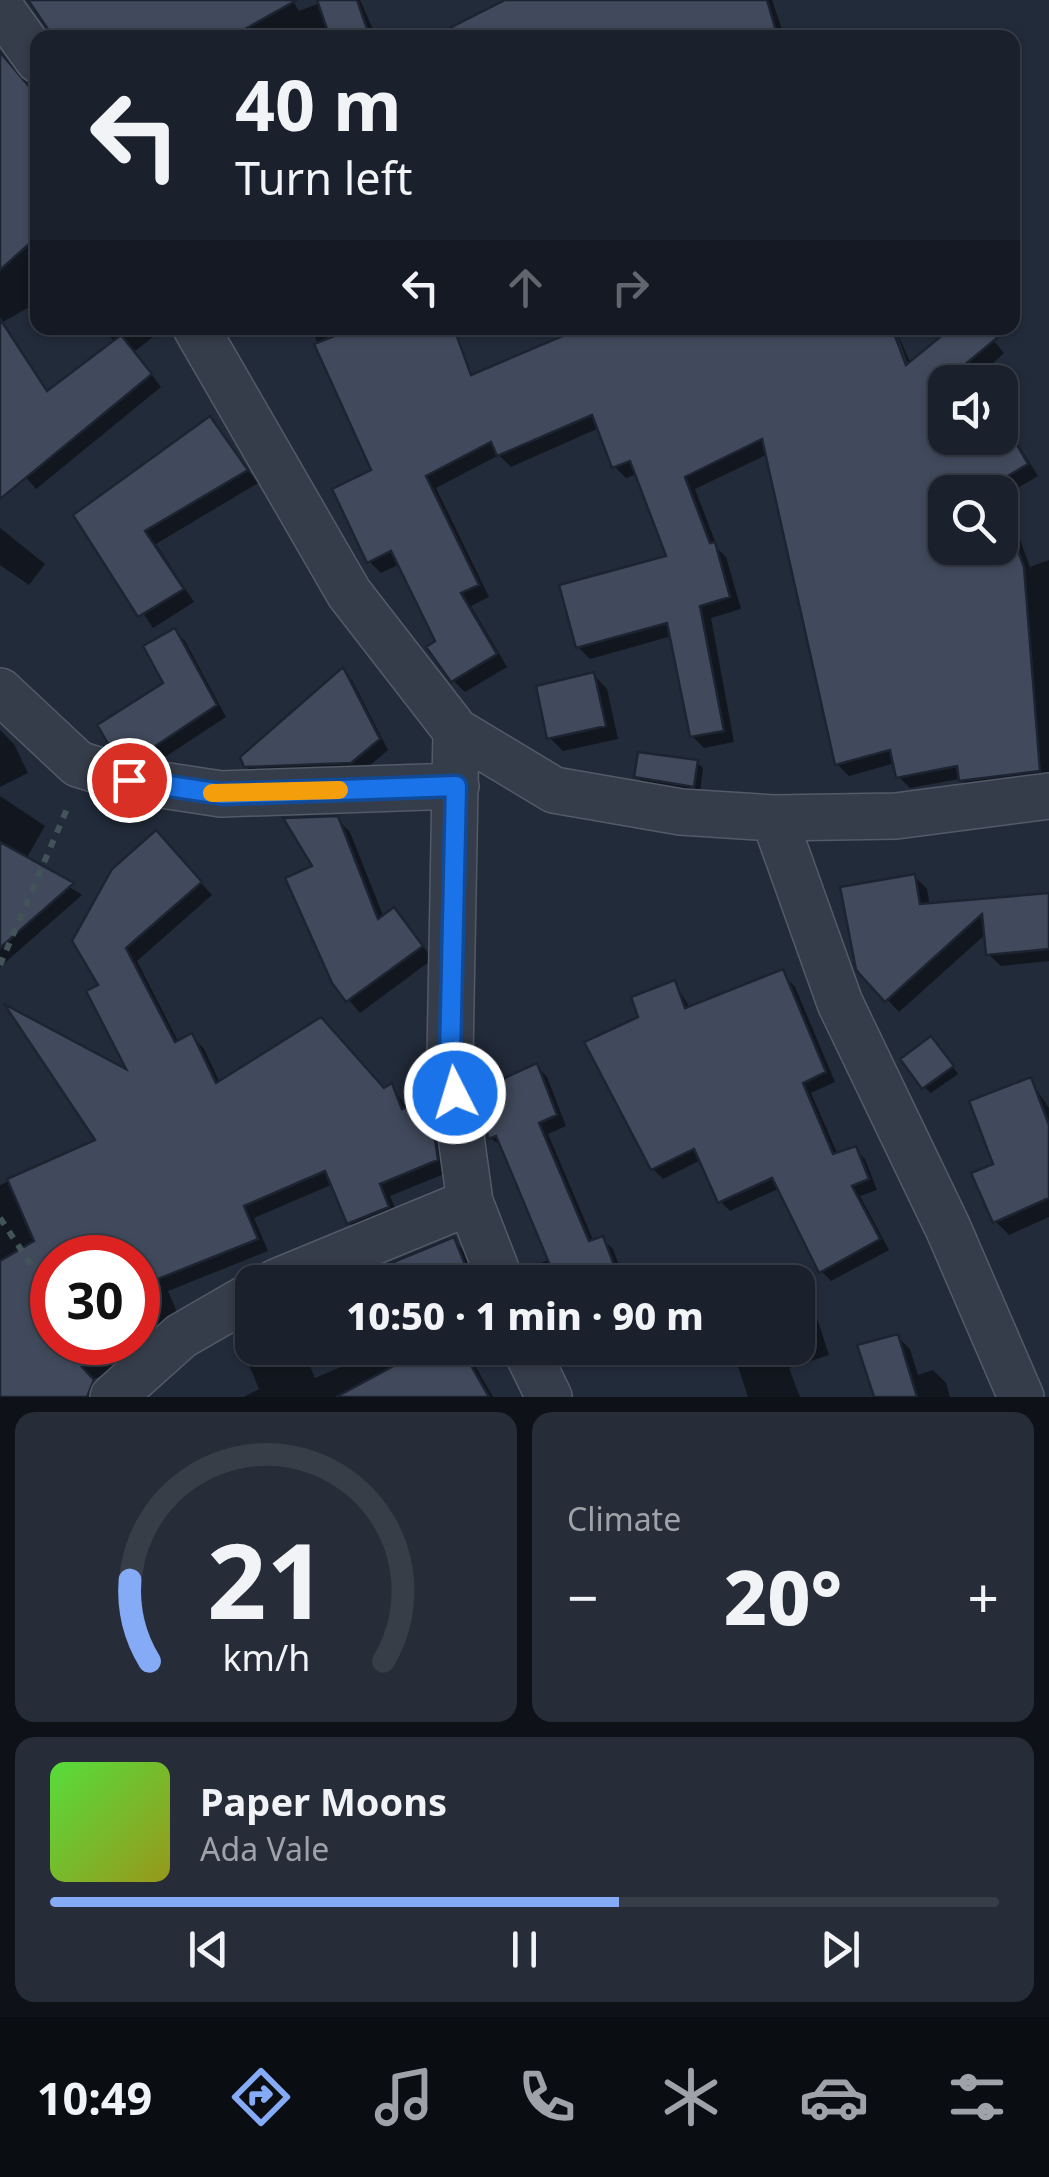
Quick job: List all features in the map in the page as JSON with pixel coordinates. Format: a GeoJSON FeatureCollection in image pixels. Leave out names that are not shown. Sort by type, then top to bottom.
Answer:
{"type":"FeatureCollection","features":[{"type":"Feature","properties":{"kind":"street"},"geometry":{"type":"LineString","coordinates":[[0,7],[30,49]]}},
{"type":"Feature","properties":{"kind":"street"},"geometry":{"type":"LineString","coordinates":[[200,335],[348,593],[456,731],[554,790],[681,812],[774,818],[896,816],[1049,796]]}},
{"type":"Feature","properties":{"kind":"street"},"geometry":{"type":"LineString","coordinates":[[0,691],[78,764],[129,780],[222,794],[456,786]]}},
{"type":"Feature","properties":{"kind":"street"},"geometry":{"type":"LineString","coordinates":[[456,731],[450,1057],[470,1202],[494,1265]]}},
{"type":"Feature","properties":{"kind":"street"},"geometry":{"type":"LineString","coordinates":[[774,818],[840,1004],[948,1228],[1021,1397]]}},
{"type":"Feature","properties":{"kind":"street"},"geometry":{"type":"LineString","coordinates":[[317,1265],[470,1202]]}},
{"type":"Feature","properties":{"kind":"street"},"geometry":{"type":"LineString","coordinates":[[114,1397],[182,1336],[235,1305]]}},
{"type":"Feature","properties":{"kind":"street"},"geometry":{"type":"LineString","coordinates":[[534,1365],[550,1397]]}},
{"type":"Feature","properties":{"kind":"path"},"geometry":{"type":"LineString","coordinates":[[0,965],[69,804],[78,764]]}},
{"type":"Feature","properties":{"kind":"path"},"geometry":{"type":"LineString","coordinates":[[0,1218],[30,1263]]}},
{"type":"Feature","properties":{"kind":"building"},"geometry":{"type":"Polygon","coordinates":[[[28,0],[297,0],[243,30],[49,30],[28,0]]]}},
{"type":"Feature","properties":{"kind":"building"},"geometry":{"type":"Polygon","coordinates":[[[317,0],[357,0],[367,29],[327,30],[317,0]]]}},
{"type":"Feature","properties":{"kind":"building"},"geometry":{"type":"Polygon","coordinates":[[[505,0],[767,0],[776,30],[446,30],[505,0]]]}},
{"type":"Feature","properties":{"kind":"building"},"geometry":{"type":"Polygon","coordinates":[[[0,52],[30,88],[30,243],[0,270],[0,52]]]}},
{"type":"Feature","properties":{"kind":"building"},"geometry":{"type":"Polygon","coordinates":[[[0,319],[47,391],[121,335],[152,374],[0,499],[0,319]]]}},
{"type":"Feature","properties":{"kind":"building"},"geometry":{"type":"Polygon","coordinates":[[[336,335],[457,335],[471,375],[565,335],[895,335],[906,365],[942,335],[1001,335],[964,365],[928,365],[928,455],[1018,455],[1018,446],[1028,464],[1009,475],[928,475],[928,565],[1018,565],[1018,550],[1024,567],[1040,771],[959,781],[957,766],[896,778],[890,750],[835,765],[762,439],[685,477],[710,543],[715,542],[730,597],[700,606],[724,731],[690,737],[667,623],[576,648],[559,585],[666,556],[630,461],[612,468],[592,415],[497,456],[491,442],[426,476],[479,585],[461,593],[497,654],[451,682],[426,647],[435,641],[391,551],[367,563],[332,489],[371,470],[314,344],[336,335]]]}},
{"type":"Feature","properties":{"kind":"building"},"geometry":{"type":"Polygon","coordinates":[[[210,416],[248,470],[145,531],[184,589],[138,617],[73,515],[210,416]]]}},
{"type":"Feature","properties":{"kind":"building"},"geometry":{"type":"Polygon","coordinates":[[[175,628],[217,705],[142,755],[110,747],[97,725],[163,683],[143,646],[175,628]]]}},
{"type":"Feature","properties":{"kind":"building"},"geometry":{"type":"Polygon","coordinates":[[[343,667],[380,739],[351,763],[244,767],[240,757],[343,667]]]}},
{"type":"Feature","properties":{"kind":"building"},"geometry":{"type":"Polygon","coordinates":[[[594,672],[606,726],[547,739],[536,686],[594,672]]]}},
{"type":"Feature","properties":{"kind":"building"},"geometry":{"type":"Polygon","coordinates":[[[638,752],[698,760],[694,787],[634,777],[638,752]]]}},
{"type":"Feature","properties":{"kind":"building"},"geometry":{"type":"Polygon","coordinates":[[[338,816],[378,919],[394,907],[423,946],[346,1002],[332,983],[285,878],[312,866],[283,818],[338,816]]]}},
{"type":"Feature","properties":{"kind":"building"},"geometry":{"type":"Polygon","coordinates":[[[156,830],[202,882],[126,948],[175,1042],[192,1033],[216,1083],[321,1017],[384,1088],[392,1083],[402,1109],[418,1102],[423,1115],[431,1111],[438,1160],[380,1184],[389,1207],[347,1224],[325,1171],[244,1206],[258,1239],[160,1278],[160,1235],[31,1235],[7,1179],[95,1140],[4,1004],[126,1069],[86,991],[98,985],[72,941],[112,869],[156,830]]]}},
{"type":"Feature","properties":{"kind":"building"},"geometry":{"type":"Polygon","coordinates":[[[0,842],[74,883],[0,948],[0,842]]]}},
{"type":"Feature","properties":{"kind":"building"},"geometry":{"type":"Polygon","coordinates":[[[915,874],[920,904],[1049,893],[1049,949],[986,955],[982,914],[885,1002],[856,970],[840,887],[915,874]]]}},
{"type":"Feature","properties":{"kind":"building"},"geometry":{"type":"Polygon","coordinates":[[[783,969],[826,1072],[803,1083],[833,1154],[856,1146],[869,1179],[852,1186],[880,1239],[819,1273],[772,1178],[718,1203],[694,1149],[651,1170],[584,1042],[638,1017],[631,997],[675,980],[685,1008],[783,969]]]}},
{"type":"Feature","properties":{"kind":"building"},"geometry":{"type":"Polygon","coordinates":[[[931,1036],[954,1066],[922,1089],[900,1059],[931,1036]]]}},
{"type":"Feature","properties":{"kind":"building"},"geometry":{"type":"Polygon","coordinates":[[[537,1063],[557,1115],[539,1123],[589,1241],[603,1236],[614,1265],[550,1265],[496,1136],[488,1139],[481,1089],[537,1063]]]}},
{"type":"Feature","properties":{"kind":"building"},"geometry":{"type":"Polygon","coordinates":[[[1031,1077],[1049,1125],[1049,1198],[993,1223],[971,1173],[993,1164],[969,1101],[1031,1077]]]}},
{"type":"Feature","properties":{"kind":"building"},"geometry":{"type":"Polygon","coordinates":[[[454,1237],[465,1265],[386,1265],[454,1237]]]}},
{"type":"Feature","properties":{"kind":"building"},"geometry":{"type":"Polygon","coordinates":[[[30,1243],[30,1365],[86,1365],[82,1367],[94,1380],[87,1397],[0,1397],[0,1261],[30,1243]]]}},
{"type":"Feature","properties":{"kind":"building"},"geometry":{"type":"Polygon","coordinates":[[[898,1334],[917,1397],[874,1397],[857,1345],[898,1334]]]}},
{"type":"Feature","properties":{"kind":"building"},"geometry":{"type":"Polygon","coordinates":[[[395,1365],[471,1365],[489,1397],[336,1397],[395,1365]]]}},
{"type":"Feature","properties":{"kind":"slow traffic"},"geometry":{"type":"LineString","coordinates":[[212,793],[339,790]]}},
{"type":"Feature","properties":{"kind":"route"},"geometry":{"type":"LineString","coordinates":[[129,780],[222,794],[456,786],[450,1057],[455,1093]]}}]}
